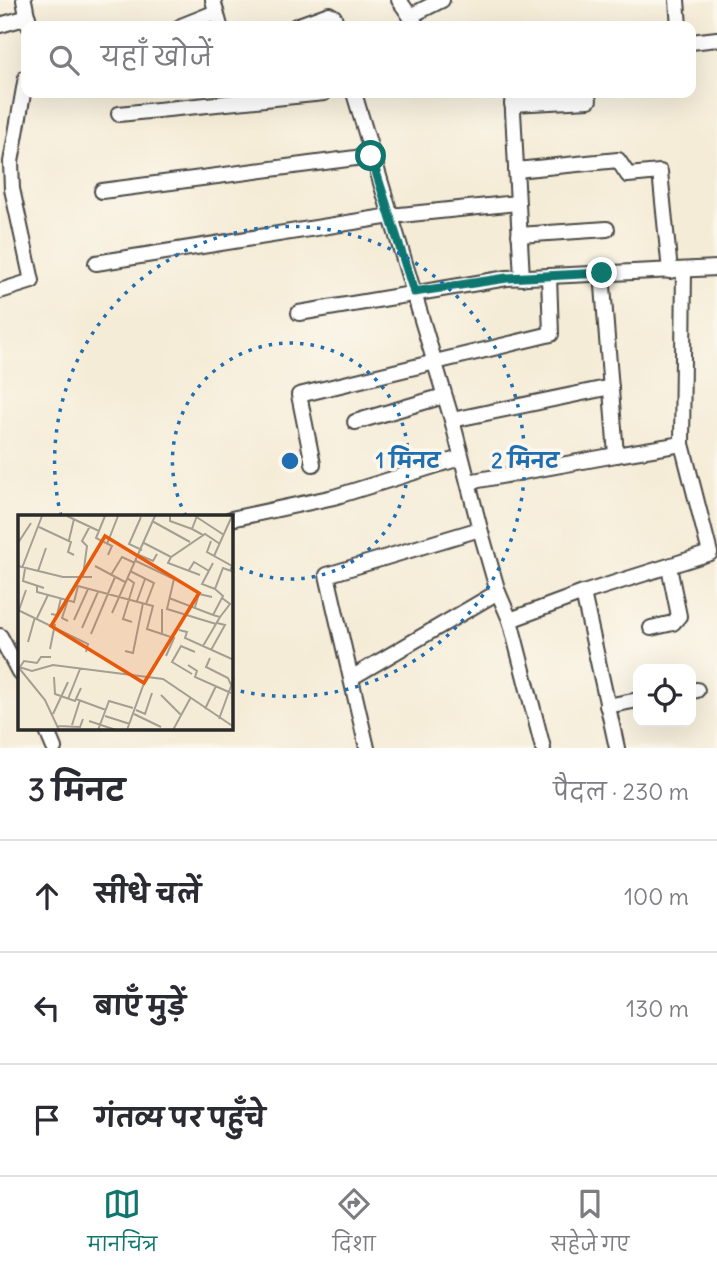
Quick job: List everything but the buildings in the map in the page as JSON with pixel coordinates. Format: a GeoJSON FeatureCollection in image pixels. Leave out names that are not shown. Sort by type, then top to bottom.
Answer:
{"type":"FeatureCollection","features":[{"type":"Feature","properties":{"kind":"street"},"geometry":{"type":"LineString","coordinates":[[24,0],[28,21]]}},
{"type":"Feature","properties":{"kind":"street"},"geometry":{"type":"LineString","coordinates":[[328,0],[335,21]]}},
{"type":"Feature","properties":{"kind":"street"},"geometry":{"type":"LineString","coordinates":[[399,0],[414,21],[442,0]]}},
{"type":"Feature","properties":{"kind":"street"},"geometry":{"type":"LineString","coordinates":[[677,0],[679,21]]}},
{"type":"Feature","properties":{"kind":"street"},"geometry":{"type":"LineString","coordinates":[[194,21],[216,13]]}},
{"type":"Feature","properties":{"kind":"street"},"geometry":{"type":"LineString","coordinates":[[310,21],[326,15],[334,21]]}},
{"type":"Feature","properties":{"kind":"street"},"geometry":{"type":"LineString","coordinates":[[0,25],[21,23]]}},
{"type":"Feature","properties":{"kind":"street"},"geometry":{"type":"LineString","coordinates":[[696,41],[717,39]]}},
{"type":"Feature","properties":{"kind":"street"},"geometry":{"type":"LineString","coordinates":[[0,291],[32,281],[12,189],[11,162],[22,98]]}},
{"type":"Feature","properties":{"kind":"street"},"geometry":{"type":"LineString","coordinates":[[119,114],[275,98]]}},
{"type":"Feature","properties":{"kind":"street"},"geometry":{"type":"LineString","coordinates":[[355,98],[452,420],[498,592],[510,620],[542,748]]}},
{"type":"Feature","properties":{"kind":"street"},"geometry":{"type":"LineString","coordinates":[[522,278],[512,98],[589,100]]}},
{"type":"Feature","properties":{"kind":"street"},"geometry":{"type":"LineString","coordinates":[[102,191],[371,156]]}},
{"type":"Feature","properties":{"kind":"street"},"geometry":{"type":"LineString","coordinates":[[510,620],[583,593],[707,556],[710,551],[682,444],[677,270],[660,172],[628,175],[618,160],[516,170]]}},
{"type":"Feature","properties":{"kind":"street"},"geometry":{"type":"LineString","coordinates":[[96,263],[391,216],[517,203]]}},
{"type":"Feature","properties":{"kind":"street"},"geometry":{"type":"LineString","coordinates":[[519,235],[607,229]]}},
{"type":"Feature","properties":{"kind":"street"},"geometry":{"type":"LineString","coordinates":[[299,313],[414,292],[522,278],[717,268]]}},
{"type":"Feature","properties":{"kind":"street"},"geometry":{"type":"LineString","coordinates":[[602,273],[616,455]]}},
{"type":"Feature","properties":{"kind":"street"},"geometry":{"type":"LineString","coordinates":[[313,464],[299,395],[552,334],[549,276]]}},
{"type":"Feature","properties":{"kind":"street"},"geometry":{"type":"LineString","coordinates":[[452,420],[611,387]]}},
{"type":"Feature","properties":{"kind":"street"},"geometry":{"type":"LineString","coordinates":[[355,422],[444,396]]}},
{"type":"Feature","properties":{"kind":"street"},"geometry":{"type":"LineString","coordinates":[[468,482],[682,444]]}},
{"type":"Feature","properties":{"kind":"street"},"geometry":{"type":"LineString","coordinates":[[233,519],[334,497],[460,458]]}},
{"type":"Feature","properties":{"kind":"street"},"geometry":{"type":"LineString","coordinates":[[367,748],[327,575],[480,529]]}},
{"type":"Feature","properties":{"kind":"street"},"geometry":{"type":"LineString","coordinates":[[650,628],[673,623],[679,616],[669,567]]}},
{"type":"Feature","properties":{"kind":"street"},"geometry":{"type":"LineString","coordinates":[[351,678],[498,592]]}},
{"type":"Feature","properties":{"kind":"street"},"geometry":{"type":"LineString","coordinates":[[583,593],[617,748]]}},
{"type":"Feature","properties":{"kind":"street"},"geometry":{"type":"LineString","coordinates":[[0,636],[18,670]]}},
{"type":"Feature","properties":{"kind":"street"},"geometry":{"type":"LineString","coordinates":[[607,706],[633,701]]}},
{"type":"Feature","properties":{"kind":"street"},"geometry":{"type":"LineString","coordinates":[[46,730],[54,748]]}},
{"type":"Feature","properties":{"kind":"route"},"geometry":{"type":"LineString","coordinates":[[371,156],[414,292],[507,278],[602,273]]}}]}
